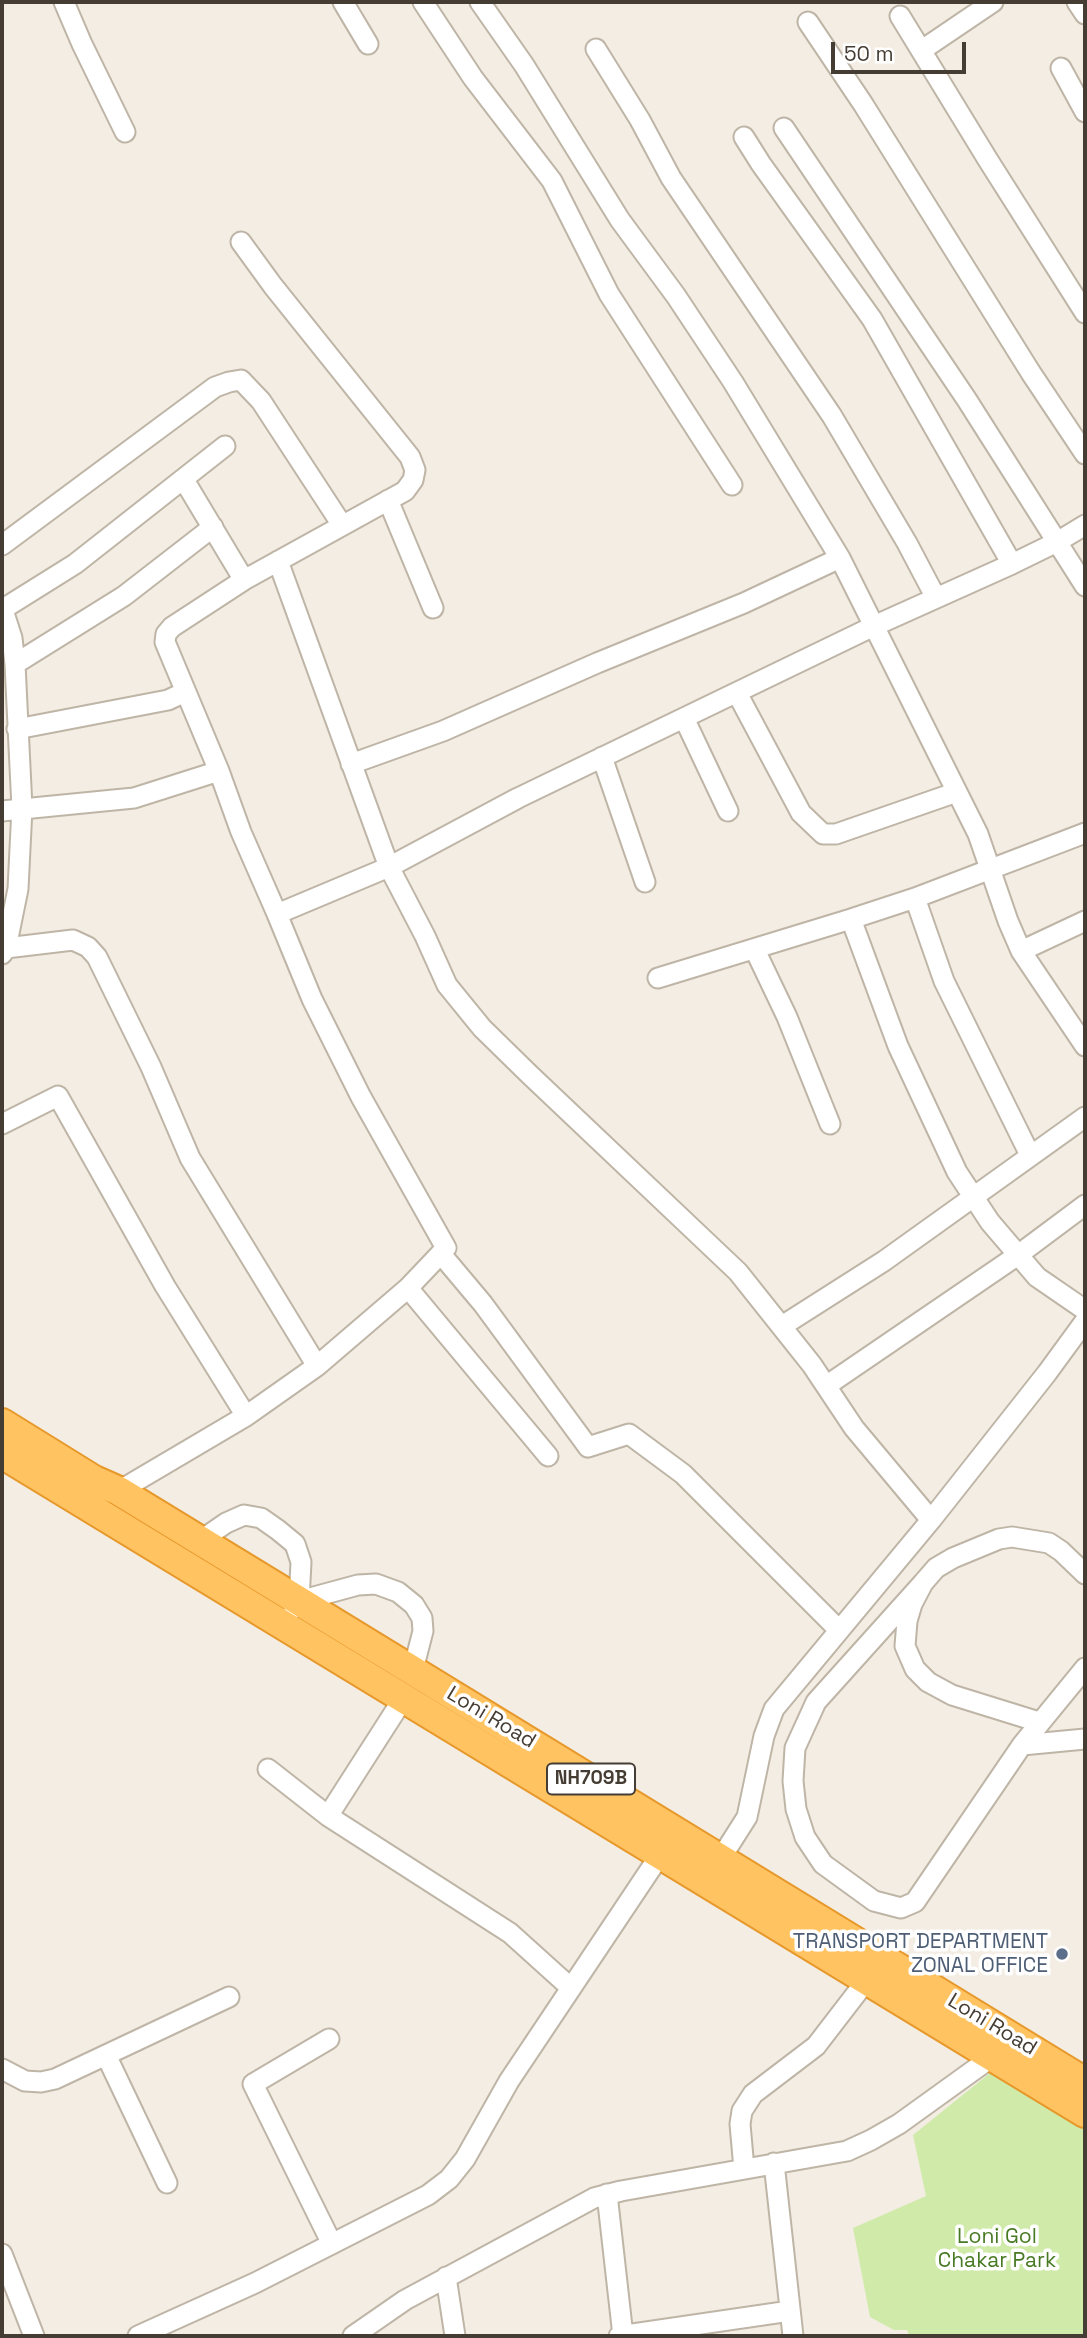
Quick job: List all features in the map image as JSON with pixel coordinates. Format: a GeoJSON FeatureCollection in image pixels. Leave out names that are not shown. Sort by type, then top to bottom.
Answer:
{"type":"FeatureCollection","features":[{"type":"Feature","properties":{"kind":"highway","name":"Loni Road"},"geometry":{"type":"LineString","coordinates":[[2,1423],[94,1480],[119,1491],[721,1858],[1000,2046],[1085,2113]]}},
{"type":"Feature","properties":{"kind":"highway","name":"Loni Road"},"geometry":{"type":"LineString","coordinates":[[2,1454],[866,1981],[1000,2046],[1085,2082]]}},
{"type":"Feature","properties":{"kind":"street"},"geometry":{"type":"LineString","coordinates":[[64,2],[125,132]]}},
{"type":"Feature","properties":{"kind":"street"},"geometry":{"type":"LineString","coordinates":[[343,2],[368,44]]}},
{"type":"Feature","properties":{"kind":"street"},"geometry":{"type":"LineString","coordinates":[[423,2],[473,78],[552,181],[609,294],[732,485]]}},
{"type":"Feature","properties":{"kind":"street"},"geometry":{"type":"LineString","coordinates":[[480,2],[524,65],[620,220],[676,296],[733,382],[840,558],[978,834],[1021,951],[1085,1046]]}},
{"type":"Feature","properties":{"kind":"street"},"geometry":{"type":"LineString","coordinates":[[922,50],[993,2]]}},
{"type":"Feature","properties":{"kind":"street"},"geometry":{"type":"LineString","coordinates":[[1077,2],[1085,14]]}},
{"type":"Feature","properties":{"kind":"street"},"geometry":{"type":"LineString","coordinates":[[900,16],[1085,313]]}},
{"type":"Feature","properties":{"kind":"street"},"geometry":{"type":"LineString","coordinates":[[808,22],[1085,454]]}},
{"type":"Feature","properties":{"kind":"street"},"geometry":{"type":"LineString","coordinates":[[596,49],[640,120],[666,170],[832,416],[907,543],[936,598]]}},
{"type":"Feature","properties":{"kind":"street"},"geometry":{"type":"LineString","coordinates":[[1061,68],[1085,111]]}},
{"type":"Feature","properties":{"kind":"street"},"geometry":{"type":"LineString","coordinates":[[784,128],[946,368],[1085,586]]}},
{"type":"Feature","properties":{"kind":"street"},"geometry":{"type":"LineString","coordinates":[[744,137],[872,319],[1013,564]]}},
{"type":"Feature","properties":{"kind":"street"},"geometry":{"type":"LineString","coordinates":[[119,1491],[246,1416],[317,1366],[408,1288],[446,1248],[361,1097],[313,999],[241,832],[219,771],[165,642],[166,634],[172,627],[244,580],[405,491],[415,470],[410,457],[241,242]]}},
{"type":"Feature","properties":{"kind":"street"},"geometry":{"type":"LineString","coordinates":[[2,545],[215,387],[241,380],[261,401],[342,525]]}},
{"type":"Feature","properties":{"kind":"street"},"geometry":{"type":"LineString","coordinates":[[225,446],[75,564],[2,608],[7,642],[15,664],[9,710],[17,729],[22,808],[18,889],[4,951],[73,940],[88,947],[97,957],[151,1067],[190,1158],[317,1366]]}},
{"type":"Feature","properties":{"kind":"street"},"geometry":{"type":"LineString","coordinates":[[184,480],[244,580]]}},
{"type":"Feature","properties":{"kind":"street"},"geometry":{"type":"LineString","coordinates":[[388,500],[433,608]]}},
{"type":"Feature","properties":{"kind":"street"},"geometry":{"type":"LineString","coordinates":[[277,914],[389,867],[518,798],[874,626],[1013,564],[1085,525]]}},
{"type":"Feature","properties":{"kind":"street"},"geometry":{"type":"LineString","coordinates":[[15,664],[124,596],[213,527]]}},
{"type":"Feature","properties":{"kind":"street"},"geometry":{"type":"LineString","coordinates":[[351,764],[443,731],[597,663],[744,603],[840,558]]}},
{"type":"Feature","properties":{"kind":"street"},"geometry":{"type":"LineString","coordinates":[[278,561],[389,867],[447,985],[482,1028],[737,1272],[782,1326],[854,1428],[931,1520]]}},
{"type":"Feature","properties":{"kind":"street"},"geometry":{"type":"LineString","coordinates":[[17,729],[168,700],[186,692]]}},
{"type":"Feature","properties":{"kind":"street"},"geometry":{"type":"LineString","coordinates":[[737,693],[801,813],[823,834],[836,834],[957,792]]}},
{"type":"Feature","properties":{"kind":"street"},"geometry":{"type":"LineString","coordinates":[[684,718],[728,811]]}},
{"type":"Feature","properties":{"kind":"street"},"geometry":{"type":"LineString","coordinates":[[602,757],[645,882]]}},
{"type":"Feature","properties":{"kind":"street"},"geometry":{"type":"LineString","coordinates":[[2,811],[134,798],[219,771]]}},
{"type":"Feature","properties":{"kind":"street"},"geometry":{"type":"LineString","coordinates":[[658,978],[915,898],[1085,833]]}},
{"type":"Feature","properties":{"kind":"street"},"geometry":{"type":"LineString","coordinates":[[915,898],[944,982],[1030,1155]]}},
{"type":"Feature","properties":{"kind":"street"},"geometry":{"type":"LineString","coordinates":[[851,919],[898,1046],[957,1172],[990,1222],[1037,1278],[1085,1310]]}},
{"type":"Feature","properties":{"kind":"street"},"geometry":{"type":"LineString","coordinates":[[1021,951],[1085,921]]}},
{"type":"Feature","properties":{"kind":"street"},"geometry":{"type":"LineString","coordinates":[[755,950],[788,1017],[830,1124]]}},
{"type":"Feature","properties":{"kind":"street"},"geometry":{"type":"LineString","coordinates":[[2,1124],[58,1096],[165,1286],[246,1416]]}},
{"type":"Feature","properties":{"kind":"street"},"geometry":{"type":"LineString","coordinates":[[782,1326],[884,1261],[1085,1117]]}},
{"type":"Feature","properties":{"kind":"street"},"geometry":{"type":"LineString","coordinates":[[826,1386],[1018,1255],[1085,1205]]}},
{"type":"Feature","properties":{"kind":"street"},"geometry":{"type":"LineString","coordinates":[[440,1254],[483,1304],[588,1447],[629,1434],[683,1474],[838,1629]]}},
{"type":"Feature","properties":{"kind":"street"},"geometry":{"type":"LineString","coordinates":[[408,1288],[548,1456]]}},
{"type":"Feature","properties":{"kind":"street"},"geometry":{"type":"LineString","coordinates":[[721,1858],[747,1817],[764,1736],[774,1709],[1082,1332]]}},
{"type":"Feature","properties":{"kind":"street"},"geometry":{"type":"LineString","coordinates":[[201,1541],[226,1523],[244,1516],[261,1518],[295,1544],[301,1562],[299,1601],[282,1626]]}},
{"type":"Feature","properties":{"kind":"street"},"geometry":{"type":"LineString","coordinates":[[1085,1574],[1061,1551],[1049,1544],[1012,1536],[953,1558],[936,1568],[816,1702],[802,1729],[795,1748],[793,1781],[796,1809],[805,1837],[823,1864],[874,1901],[901,1908],[915,1902],[1022,1745],[1085,1668]]}},
{"type":"Feature","properties":{"kind":"street"},"geometry":{"type":"LineString","coordinates":[[923,1583],[907,1621],[905,1646],[915,1669],[928,1682],[952,1695],[1039,1722]]}},
{"type":"Feature","properties":{"kind":"street"},"geometry":{"type":"LineString","coordinates":[[299,1601],[358,1585],[376,1584],[398,1592],[414,1605],[422,1618],[423,1631],[413,1670]]}},
{"type":"Feature","properties":{"kind":"street"},"geometry":{"type":"LineString","coordinates":[[328,1816],[403,1699]]}},
{"type":"Feature","properties":{"kind":"street"},"geometry":{"type":"LineString","coordinates":[[1022,1745],[1085,1739]]}},
{"type":"Feature","properties":{"kind":"street"},"geometry":{"type":"LineString","coordinates":[[268,1769],[328,1816],[510,1933],[571,1988]]}},
{"type":"Feature","properties":{"kind":"street"},"geometry":{"type":"LineString","coordinates":[[138,2336],[255,2283],[428,2196],[449,2179],[465,2159],[509,2081],[660,1855]]}},
{"type":"Feature","properties":{"kind":"street"},"geometry":{"type":"LineString","coordinates":[[744,2169],[740,2124],[743,2111],[753,2094],[816,2046],[866,1981]]}},
{"type":"Feature","properties":{"kind":"street"},"geometry":{"type":"LineString","coordinates":[[2,2069],[24,2081],[55,2079],[229,1997]]}},
{"type":"Feature","properties":{"kind":"street"},"geometry":{"type":"LineString","coordinates":[[329,2039],[253,2084],[332,2244]]}},
{"type":"Feature","properties":{"kind":"street"},"geometry":{"type":"LineString","coordinates":[[353,2336],[405,2300],[593,2198],[847,2151],[899,2124],[1000,2046]]}},
{"type":"Feature","properties":{"kind":"street"},"geometry":{"type":"LineString","coordinates":[[106,2055],[167,2183]]}},
{"type":"Feature","properties":{"kind":"street"},"geometry":{"type":"LineString","coordinates":[[774,2164],[793,2336]]}},
{"type":"Feature","properties":{"kind":"street"},"geometry":{"type":"LineString","coordinates":[[607,2194],[621,2336],[729,2328],[790,2311]]}},
{"type":"Feature","properties":{"kind":"street"},"geometry":{"type":"LineString","coordinates":[[2,2254],[34,2336]]}},
{"type":"Feature","properties":{"kind":"street"},"geometry":{"type":"LineString","coordinates":[[446,2277],[455,2336]]}},
{"type":"Feature","properties":{"kind":"green space","name":"Loni Gol Chakar Park"},"geometry":{"type":"Polygon","coordinates":[[[990,2073],[1011,2079],[1085,2126],[1085,2336],[909,2336],[907,2330],[894,2330],[870,2317],[853,2228],[926,2196],[913,2135],[990,2073]]]}},
{"type":"Feature","properties":{"kind":"place","name":"TRANSPORT DEPARTMENT ZONAL OFFICE"},"geometry":{"type":"Point","coordinates":[1062,1954]}}]}
